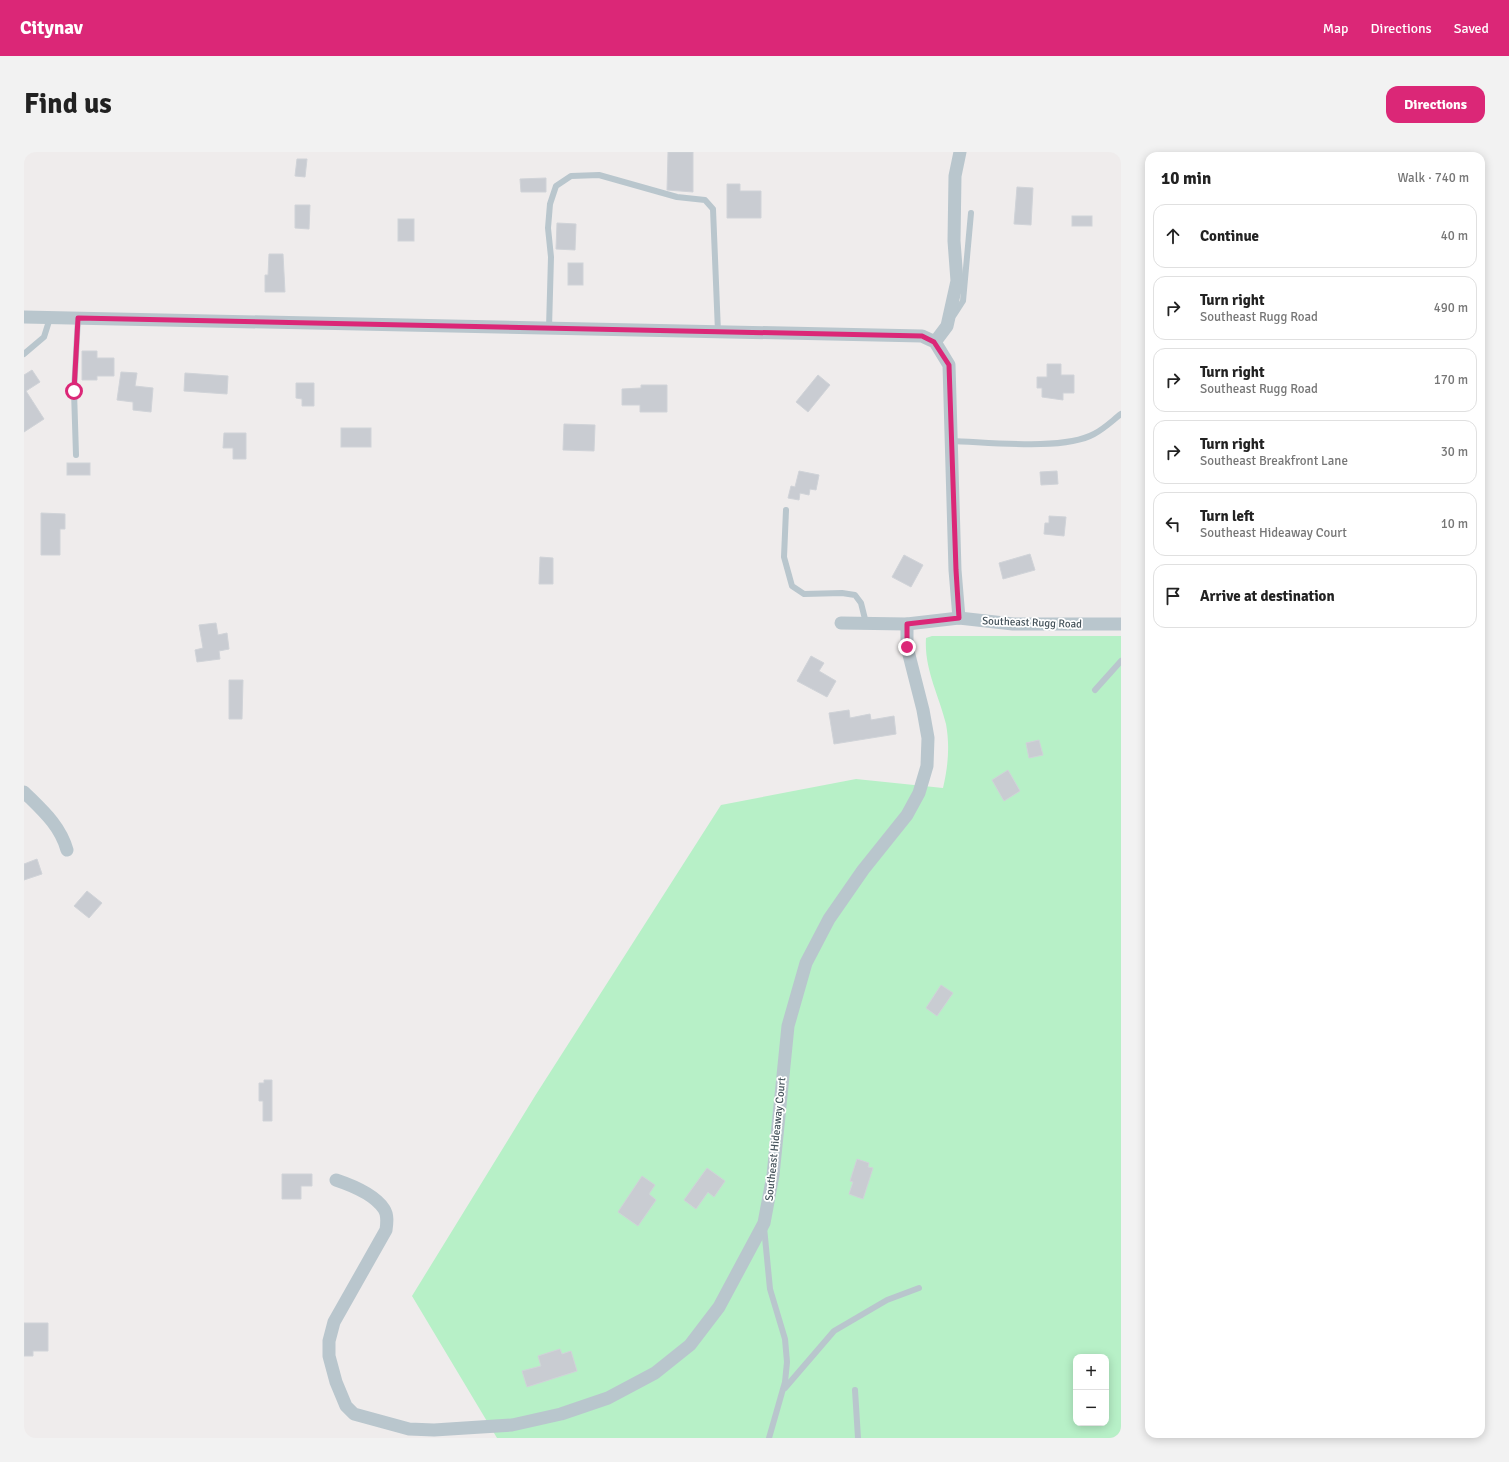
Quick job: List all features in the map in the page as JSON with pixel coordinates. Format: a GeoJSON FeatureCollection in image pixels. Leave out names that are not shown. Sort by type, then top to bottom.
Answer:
{"type":"FeatureCollection","features":[{"type":"Feature","properties":{"kind":"street"},"geometry":{"type":"LineString","coordinates":[[934,342],[947,326],[956,281],[954,241],[955,176],[960,152]]}},
{"type":"Feature","properties":{"kind":"street"},"geometry":{"type":"LineString","coordinates":[[24,317],[922,336],[934,342],[949,365],[955,563],[959,618]]}},
{"type":"Feature","properties":{"kind":"street","name":"Southeast Rugg Road"},"geometry":{"type":"LineString","coordinates":[[840,623],[907,624],[959,618],[1013,624],[1121,624]]}},
{"type":"Feature","properties":{"kind":"street","name":"Southeast Hideaway Court"},"geometry":{"type":"LineString","coordinates":[[336,1180],[355,1187],[370,1196],[384,1208],[387,1220],[386,1230],[334,1322],[329,1341],[329,1356],[336,1382],[346,1406],[354,1414],[409,1429],[434,1430],[512,1425],[589,1406],[637,1384],[673,1360],[690,1345],[705,1327],[732,1286],[764,1223],[773,1175],[788,1026],[806,963],[828,919],[863,870],[907,815],[919,792],[927,766],[928,738],[923,710],[907,647],[907,624]]}},
{"type":"Feature","properties":{"kind":"street"},"geometry":{"type":"LineString","coordinates":[[24,792],[49,816],[63,836],[67,850]]}},
{"type":"Feature","properties":{"kind":"lane"},"geometry":{"type":"LineString","coordinates":[[549,328],[551,257],[548,228],[550,204],[556,186],[571,176],[599,175],[677,198],[705,200],[713,209],[718,332]]}},
{"type":"Feature","properties":{"kind":"lane"},"geometry":{"type":"LineString","coordinates":[[947,326],[963,301],[971,213]]}},
{"type":"Feature","properties":{"kind":"lane"},"geometry":{"type":"LineString","coordinates":[[24,354],[44,337],[50,317]]}},
{"type":"Feature","properties":{"kind":"lane"},"geometry":{"type":"LineString","coordinates":[[76,455],[74,391],[78,318]]}},
{"type":"Feature","properties":{"kind":"lane"},"geometry":{"type":"LineString","coordinates":[[952,441],[1011,444],[1066,443],[1094,434],[1121,414]]}},
{"type":"Feature","properties":{"kind":"lane"},"geometry":{"type":"LineString","coordinates":[[786,510],[784,557],[792,586],[804,594],[842,593],[855,595],[861,603],[866,623]]}},
{"type":"Feature","properties":{"kind":"lane"},"geometry":{"type":"LineString","coordinates":[[1096,690],[1121,661]]}},
{"type":"Feature","properties":{"kind":"lane"},"geometry":{"type":"LineString","coordinates":[[764,1223],[770,1289],[785,1339],[787,1362],[783,1391],[769,1438]]}},
{"type":"Feature","properties":{"kind":"lane"},"geometry":{"type":"LineString","coordinates":[[783,1391],[834,1331],[887,1300],[919,1288]]}},
{"type":"Feature","properties":{"kind":"lane"},"geometry":{"type":"LineString","coordinates":[[856,1390],[858,1438]]}},
{"type":"Feature","properties":{"kind":"green space"},"geometry":{"type":"Polygon","coordinates":[[[932,636],[1121,636],[1121,1438],[497,1438],[412,1296],[535,1096],[721,805],[856,779],[943,788],[948,756],[948,740],[946,724],[927,660],[926,638],[932,636]]]}},
{"type":"Feature","properties":{"kind":"building"},"geometry":{"type":"Polygon","coordinates":[[[668,152],[693,152],[693,192],[667,190],[668,152]]]}},
{"type":"Feature","properties":{"kind":"building"},"geometry":{"type":"Polygon","coordinates":[[[297,159],[307,159],[305,177],[295,176],[297,159]]]}},
{"type":"Feature","properties":{"kind":"building"},"geometry":{"type":"Polygon","coordinates":[[[546,178],[546,192],[521,192],[520,179],[546,178]]]}},
{"type":"Feature","properties":{"kind":"building"},"geometry":{"type":"Polygon","coordinates":[[[727,184],[740,184],[740,191],[761,191],[761,218],[727,218],[727,184]]]}},
{"type":"Feature","properties":{"kind":"building"},"geometry":{"type":"Polygon","coordinates":[[[1017,187],[1033,188],[1031,225],[1014,224],[1017,187]]]}},
{"type":"Feature","properties":{"kind":"building"},"geometry":{"type":"Polygon","coordinates":[[[295,205],[310,205],[309,229],[295,228],[295,205]]]}},
{"type":"Feature","properties":{"kind":"building"},"geometry":{"type":"Polygon","coordinates":[[[1072,216],[1092,216],[1092,226],[1072,226],[1072,216]]]}},
{"type":"Feature","properties":{"kind":"building"},"geometry":{"type":"Polygon","coordinates":[[[398,219],[414,219],[414,241],[398,241],[398,219]]]}},
{"type":"Feature","properties":{"kind":"building"},"geometry":{"type":"Polygon","coordinates":[[[557,223],[576,224],[575,250],[556,249],[557,223]]]}},
{"type":"Feature","properties":{"kind":"building"},"geometry":{"type":"Polygon","coordinates":[[[269,254],[283,254],[285,292],[265,292],[265,275],[268,275],[269,254]]]}},
{"type":"Feature","properties":{"kind":"building"},"geometry":{"type":"Polygon","coordinates":[[[568,263],[583,263],[583,285],[568,285],[568,263]]]}},
{"type":"Feature","properties":{"kind":"building"},"geometry":{"type":"Polygon","coordinates":[[[82,351],[97,351],[97,358],[114,358],[114,376],[97,376],[97,380],[82,380],[82,351]]]}},
{"type":"Feature","properties":{"kind":"building"},"geometry":{"type":"Polygon","coordinates":[[[1047,364],[1061,364],[1061,375],[1074,375],[1074,393],[1063,393],[1063,400],[1042,397],[1042,388],[1037,388],[1037,377],[1047,377],[1047,364]]]}},
{"type":"Feature","properties":{"kind":"building"},"geometry":{"type":"Polygon","coordinates":[[[32,370],[40,382],[26,391],[44,419],[24,432],[24,375],[32,370]]]}},
{"type":"Feature","properties":{"kind":"building"},"geometry":{"type":"Polygon","coordinates":[[[121,372],[137,373],[135,386],[153,388],[151,412],[133,410],[133,402],[117,400],[121,372]]]}},
{"type":"Feature","properties":{"kind":"building"},"geometry":{"type":"Polygon","coordinates":[[[185,373],[228,376],[227,394],[184,391],[185,373]]]}},
{"type":"Feature","properties":{"kind":"building"},"geometry":{"type":"Polygon","coordinates":[[[818,375],[830,385],[808,412],[796,402],[818,375]]]}},
{"type":"Feature","properties":{"kind":"building"},"geometry":{"type":"Polygon","coordinates":[[[296,383],[314,383],[314,406],[302,406],[302,399],[296,398],[296,383]]]}},
{"type":"Feature","properties":{"kind":"building"},"geometry":{"type":"Polygon","coordinates":[[[641,385],[667,385],[667,412],[640,412],[640,405],[622,405],[622,389],[641,388],[641,385]]]}},
{"type":"Feature","properties":{"kind":"building"},"geometry":{"type":"Polygon","coordinates":[[[564,424],[595,425],[594,451],[563,450],[564,424]]]}},
{"type":"Feature","properties":{"kind":"building"},"geometry":{"type":"Polygon","coordinates":[[[341,428],[371,428],[371,447],[341,447],[341,428]]]}},
{"type":"Feature","properties":{"kind":"building"},"geometry":{"type":"Polygon","coordinates":[[[224,433],[246,433],[246,459],[233,459],[233,448],[223,448],[224,433]]]}},
{"type":"Feature","properties":{"kind":"building"},"geometry":{"type":"Polygon","coordinates":[[[67,463],[90,463],[90,475],[67,475],[67,463]]]}},
{"type":"Feature","properties":{"kind":"building"},"geometry":{"type":"Polygon","coordinates":[[[799,471],[819,475],[816,490],[810,489],[809,495],[800,493],[799,500],[788,498],[791,486],[795,487],[799,471]]]}},
{"type":"Feature","properties":{"kind":"building"},"geometry":{"type":"Polygon","coordinates":[[[1057,471],[1058,484],[1041,485],[1040,472],[1057,471]]]}},
{"type":"Feature","properties":{"kind":"building"},"geometry":{"type":"Polygon","coordinates":[[[41,513],[65,514],[65,529],[60,529],[60,555],[41,555],[41,513]]]}},
{"type":"Feature","properties":{"kind":"building"},"geometry":{"type":"Polygon","coordinates":[[[1049,516],[1066,517],[1064,536],[1044,534],[1045,523],[1049,523],[1049,516]]]}},
{"type":"Feature","properties":{"kind":"building"},"geometry":{"type":"Polygon","coordinates":[[[1030,554],[1035,570],[1003,579],[999,563],[1030,554]]]}},
{"type":"Feature","properties":{"kind":"building"},"geometry":{"type":"Polygon","coordinates":[[[904,555],[923,565],[911,587],[892,577],[904,555]]]}},
{"type":"Feature","properties":{"kind":"building"},"geometry":{"type":"Polygon","coordinates":[[[540,557],[553,558],[553,584],[539,584],[540,557]]]}},
{"type":"Feature","properties":{"kind":"building"},"geometry":{"type":"Polygon","coordinates":[[[216,623],[218,635],[227,633],[229,649],[219,651],[220,659],[197,662],[195,650],[203,648],[199,625],[216,623]]]}},
{"type":"Feature","properties":{"kind":"building"},"geometry":{"type":"Polygon","coordinates":[[[811,656],[824,663],[819,671],[836,681],[827,697],[797,681],[811,656]]]}},
{"type":"Feature","properties":{"kind":"building"},"geometry":{"type":"Polygon","coordinates":[[[229,680],[243,680],[242,719],[229,719],[229,680]]]}},
{"type":"Feature","properties":{"kind":"building"},"geometry":{"type":"Polygon","coordinates":[[[849,710],[850,718],[870,714],[871,720],[894,716],[896,734],[834,744],[829,713],[849,710]]]}},
{"type":"Feature","properties":{"kind":"building"},"geometry":{"type":"Polygon","coordinates":[[[1039,740],[1043,755],[1029,758],[1026,743],[1039,740]]]}},
{"type":"Feature","properties":{"kind":"building"},"geometry":{"type":"Polygon","coordinates":[[[1008,770],[1020,791],[1004,801],[992,780],[1008,770]]]}},
{"type":"Feature","properties":{"kind":"building"},"geometry":{"type":"Polygon","coordinates":[[[37,859],[42,874],[24,880],[24,864],[37,859]]]}},
{"type":"Feature","properties":{"kind":"building"},"geometry":{"type":"Polygon","coordinates":[[[87,891],[102,903],[89,918],[74,906],[87,891]]]}},
{"type":"Feature","properties":{"kind":"building"},"geometry":{"type":"Polygon","coordinates":[[[941,985],[953,993],[937,1016],[926,1008],[941,985]]]}},
{"type":"Feature","properties":{"kind":"building"},"geometry":{"type":"Polygon","coordinates":[[[264,1080],[272,1080],[272,1121],[263,1121],[263,1101],[259,1101],[259,1083],[264,1083],[264,1080]]]}},
{"type":"Feature","properties":{"kind":"building"},"geometry":{"type":"Polygon","coordinates":[[[857,1159],[869,1163],[868,1167],[873,1168],[863,1199],[849,1194],[853,1182],[850,1181],[857,1159]]]}},
{"type":"Feature","properties":{"kind":"building"},"geometry":{"type":"Polygon","coordinates":[[[707,1168],[725,1181],[714,1197],[708,1192],[696,1209],[684,1200],[707,1168]]]}},
{"type":"Feature","properties":{"kind":"building"},"geometry":{"type":"Polygon","coordinates":[[[282,1174],[312,1174],[312,1186],[301,1186],[301,1199],[282,1199],[282,1174]]]}},
{"type":"Feature","properties":{"kind":"building"},"geometry":{"type":"Polygon","coordinates":[[[642,1176],[655,1185],[649,1194],[656,1200],[638,1226],[618,1212],[642,1176]]]}},
{"type":"Feature","properties":{"kind":"building"},"geometry":{"type":"Polygon","coordinates":[[[24,1323],[48,1323],[48,1351],[33,1351],[33,1356],[24,1356],[24,1323]]]}},
{"type":"Feature","properties":{"kind":"building"},"geometry":{"type":"Polygon","coordinates":[[[560,1349],[562,1354],[571,1351],[577,1371],[527,1387],[522,1371],[541,1366],[538,1356],[560,1349]]]}},
{"type":"Feature","properties":{"kind":"route"},"geometry":{"type":"LineString","coordinates":[[74,391],[78,318],[922,336],[934,342],[949,365],[951,379],[954,515],[959,618],[907,624],[907,647]]}}]}
